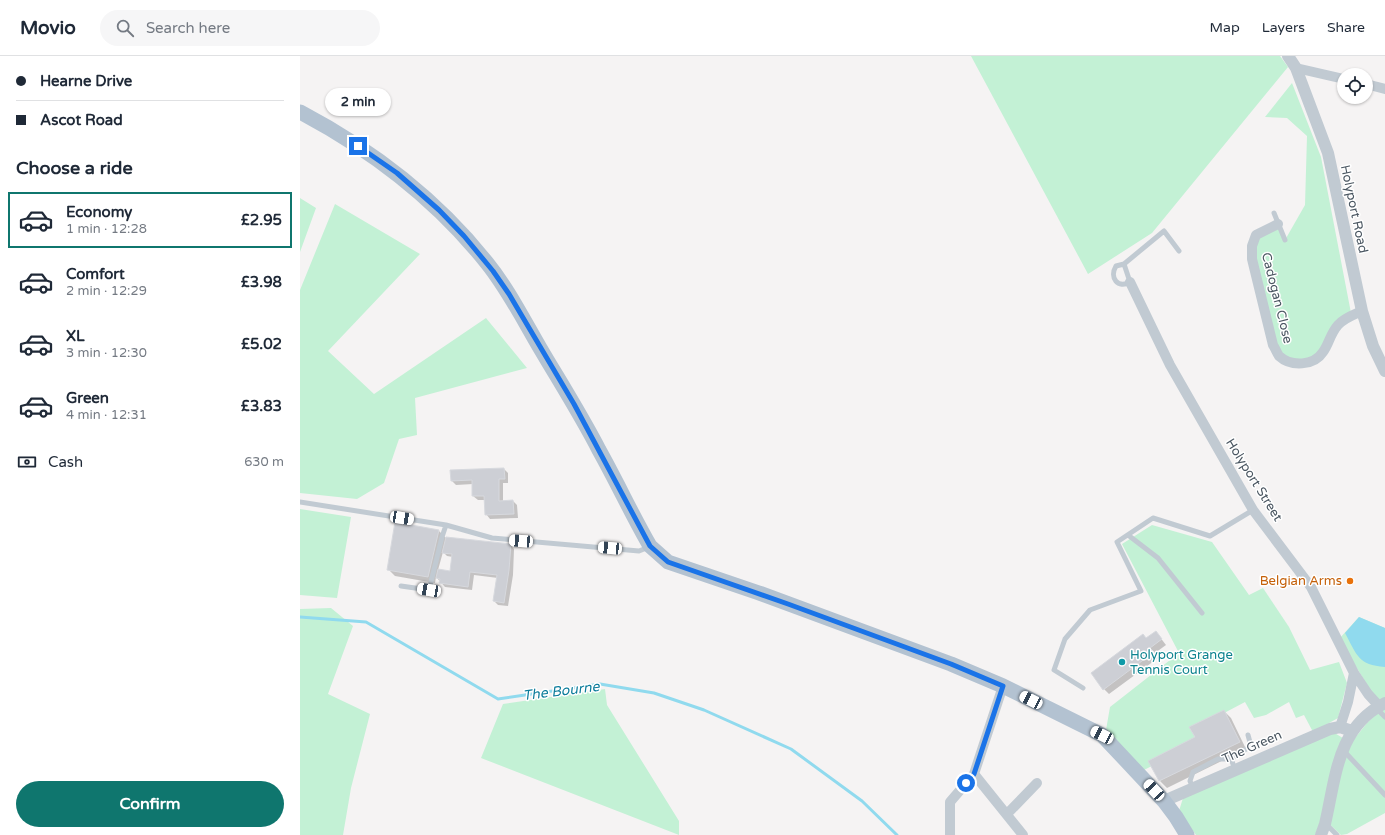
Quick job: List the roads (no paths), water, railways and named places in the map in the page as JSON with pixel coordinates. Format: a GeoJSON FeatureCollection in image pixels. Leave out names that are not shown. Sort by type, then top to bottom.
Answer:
{"type":"FeatureCollection","features":[{"type":"Feature","properties":{"kind":"main road"},"geometry":{"type":"LineString","coordinates":[[300,112],[355,144],[397,173],[439,210],[488,264],[509,294],[574,404],[650,546],[668,562],[766,596],[951,664],[1003,686],[1102,735],[1164,801],[1187,835]]}},
{"type":"Feature","properties":{"kind":"street","name":"Holyport Road"},"geometry":{"type":"LineString","coordinates":[[1288,56],[1296,68],[1328,153],[1362,311],[1373,346],[1385,371]]}},
{"type":"Feature","properties":{"kind":"street"},"geometry":{"type":"LineString","coordinates":[[1296,68],[1337,77]]}},
{"type":"Feature","properties":{"kind":"street"},"geometry":{"type":"LineString","coordinates":[[1373,86],[1385,89]]}},
{"type":"Feature","properties":{"kind":"street","name":"Cadogan Close"},"geometry":{"type":"LineString","coordinates":[[1278,224],[1256,235],[1252,246],[1252,259],[1273,345],[1279,356],[1290,362],[1303,364],[1314,360],[1323,352],[1338,325],[1347,317],[1362,311]]}},
{"type":"Feature","properties":{"kind":"street","name":"Holyport Street"},"geometry":{"type":"LineString","coordinates":[[1130,282],[1170,365],[1253,510],[1311,587],[1354,673],[1368,694],[1380,705]]}},
{"type":"Feature","properties":{"kind":"street"},"geometry":{"type":"LineString","coordinates":[[1352,731],[1340,727],[1348,702],[1354,673]]}},
{"type":"Feature","properties":{"kind":"street"},"geometry":{"type":"LineString","coordinates":[[950,835],[950,802],[974,774],[1003,686]]}},
{"type":"Feature","properties":{"kind":"street"},"geometry":{"type":"LineString","coordinates":[[1323,829],[1343,749],[1352,731],[1363,718],[1380,705]]}},
{"type":"Feature","properties":{"kind":"street","name":"The Green"},"geometry":{"type":"LineString","coordinates":[[1164,801],[1330,729],[1340,727]]}},
{"type":"Feature","properties":{"kind":"street"},"geometry":{"type":"LineString","coordinates":[[974,774],[1023,835]]}},
{"type":"Feature","properties":{"kind":"street"},"geometry":{"type":"LineString","coordinates":[[1007,814],[1037,783]]}},
{"type":"Feature","properties":{"kind":"lane"},"geometry":{"type":"LineString","coordinates":[[1274,213],[1285,240]]}},
{"type":"Feature","properties":{"kind":"lane"},"geometry":{"type":"LineString","coordinates":[[1124,264],[1130,282],[1126,285],[1121,285],[1114,279],[1113,275],[1116,266],[1124,264],[1164,231],[1179,251]]}},
{"type":"Feature","properties":{"kind":"lane"},"geometry":{"type":"LineString","coordinates":[[300,502],[446,525],[492,538],[639,551],[650,546]]}},
{"type":"Feature","properties":{"kind":"lane"},"geometry":{"type":"LineString","coordinates":[[1083,688],[1054,670],[1065,639],[1090,610],[1141,591],[1117,542],[1153,518],[1210,536],[1253,510]]}},
{"type":"Feature","properties":{"kind":"lane"},"geometry":{"type":"LineString","coordinates":[[401,586],[429,590],[446,525]]}},
{"type":"Feature","properties":{"kind":"lane"},"geometry":{"type":"LineString","coordinates":[[1128,535],[1158,558],[1202,613]]}},
{"type":"Feature","properties":{"kind":"lane"},"geometry":{"type":"LineString","coordinates":[[1380,705],[1385,717]]}},
{"type":"Feature","properties":{"kind":"lane"},"geometry":{"type":"LineString","coordinates":[[1192,788],[1190,781],[1193,772],[1218,758],[1231,759],[1251,746],[1248,735]]}},
{"type":"Feature","properties":{"kind":"lane"},"geometry":{"type":"LineString","coordinates":[[1343,749],[1385,795]]}},
{"type":"Feature","properties":{"kind":"lane"},"geometry":{"type":"LineString","coordinates":[[1231,759],[1236,770]]}},
{"type":"Feature","properties":{"kind":"lane"},"geometry":{"type":"LineString","coordinates":[[1323,829],[1337,835]]}},
{"type":"Feature","properties":{"kind":"water"},"geometry":{"type":"Polygon","coordinates":[[[1359,617],[1385,628],[1385,667],[1369,664],[1359,658],[1345,633],[1359,617]]]}},
{"type":"Feature","properties":{"kind":"waterway","name":"The Bourne"},"geometry":{"type":"LineString","coordinates":[[300,617],[366,622],[498,699],[600,684],[654,693],[704,710],[791,749],[862,801],[897,835]]}},
{"type":"Feature","properties":{"kind":"place","name":"Belgian Arms"},"geometry":{"type":"Point","coordinates":[1350,581]}},
{"type":"Feature","properties":{"kind":"place","name":"Holyport Grange Tennis Court"},"geometry":{"type":"Point","coordinates":[1122,662]}}]}
